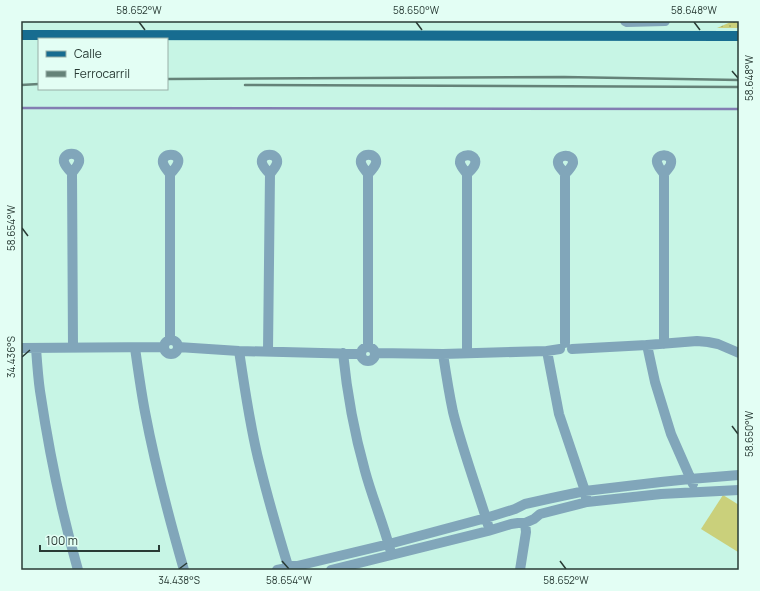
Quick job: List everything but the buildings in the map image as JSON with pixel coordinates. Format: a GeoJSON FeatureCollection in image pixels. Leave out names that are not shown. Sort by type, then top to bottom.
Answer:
{"type":"FeatureCollection","features":[{"type":"Feature","properties":{"kind":"main road"},"geometry":{"type":"LineString","coordinates":[[21,35],[739,36]]}},
{"type":"Feature","properties":{"kind":"street"},"geometry":{"type":"LineString","coordinates":[[625,21],[665,21]]}},
{"type":"Feature","properties":{"kind":"street"},"geometry":{"type":"LineString","coordinates":[[72,173],[73,348]]}},
{"type":"Feature","properties":{"kind":"street"},"geometry":{"type":"LineString","coordinates":[[167,343],[170,174]]}},
{"type":"Feature","properties":{"kind":"street"},"geometry":{"type":"LineString","coordinates":[[268,351],[270,174]]}},
{"type":"Feature","properties":{"kind":"street"},"geometry":{"type":"LineString","coordinates":[[368,174],[372,350]]}},
{"type":"Feature","properties":{"kind":"street"},"geometry":{"type":"LineString","coordinates":[[467,174],[467,353]]}},
{"type":"Feature","properties":{"kind":"street"},"geometry":{"type":"LineString","coordinates":[[565,174],[565,347]]}},
{"type":"Feature","properties":{"kind":"street"},"geometry":{"type":"LineString","coordinates":[[664,174],[664,344]]}},
{"type":"Feature","properties":{"kind":"street"},"geometry":{"type":"LineString","coordinates":[[21,348],[135,348],[167,343],[174,340],[176,341],[178,347],[239,351],[360,354],[362,348],[372,350],[443,354],[547,351],[565,347],[647,345],[697,341],[708,342],[726,347],[738,353]]}},
{"type":"Feature","properties":{"kind":"street"},"geometry":{"type":"LineString","coordinates":[[647,345],[655,382],[671,434],[696,492]]}},
{"type":"Feature","properties":{"kind":"street"},"geometry":{"type":"LineString","coordinates":[[36,348],[40,389],[48,441],[66,526],[78,570]]}},
{"type":"Feature","properties":{"kind":"street"},"geometry":{"type":"LineString","coordinates":[[135,348],[145,412],[158,471],[170,522],[184,570]]}},
{"type":"Feature","properties":{"kind":"street"},"geometry":{"type":"LineString","coordinates":[[239,351],[250,422],[273,517],[288,568],[389,544],[486,518],[515,509],[525,504],[585,491],[739,475]]}},
{"type":"Feature","properties":{"kind":"street"},"geometry":{"type":"LineString","coordinates":[[547,351],[559,414],[585,491],[587,502]]}},
{"type":"Feature","properties":{"kind":"street"},"geometry":{"type":"LineString","coordinates":[[343,353],[352,420],[372,496],[389,544],[391,555]]}},
{"type":"Feature","properties":{"kind":"street"},"geometry":{"type":"LineString","coordinates":[[443,354],[455,418],[486,518],[488,531]]}},
{"type":"Feature","properties":{"kind":"street"},"geometry":{"type":"LineString","coordinates":[[331,570],[511,524],[522,523],[534,519],[540,514],[587,502],[696,492],[739,490]]}},
{"type":"Feature","properties":{"kind":"street"},"geometry":{"type":"LineString","coordinates":[[536,502],[540,509],[540,514]]}},
{"type":"Feature","properties":{"kind":"street"},"geometry":{"type":"LineString","coordinates":[[515,509],[514,514],[522,523],[526,532],[520,570]]}},
{"type":"Feature","properties":{"kind":"green space"},"geometry":{"type":"Polygon","coordinates":[[[733,21],[739,21],[739,28],[717,28],[733,21]]]}},
{"type":"Feature","properties":{"kind":"green space"},"geometry":{"type":"Polygon","coordinates":[[[723,495],[739,505],[738,552],[701,529],[723,495]]]}},
{"type":"Feature","properties":{"kind":"waterway"},"geometry":{"type":"LineString","coordinates":[[21,108],[739,109]]}},
{"type":"Feature","properties":{"kind":"railway"},"geometry":{"type":"LineString","coordinates":[[168,79],[564,77],[739,80]]}},
{"type":"Feature","properties":{"kind":"railway"},"geometry":{"type":"LineString","coordinates":[[21,85],[38,84]]}},
{"type":"Feature","properties":{"kind":"railway"},"geometry":{"type":"LineString","coordinates":[[245,85],[739,87]]}}]}
